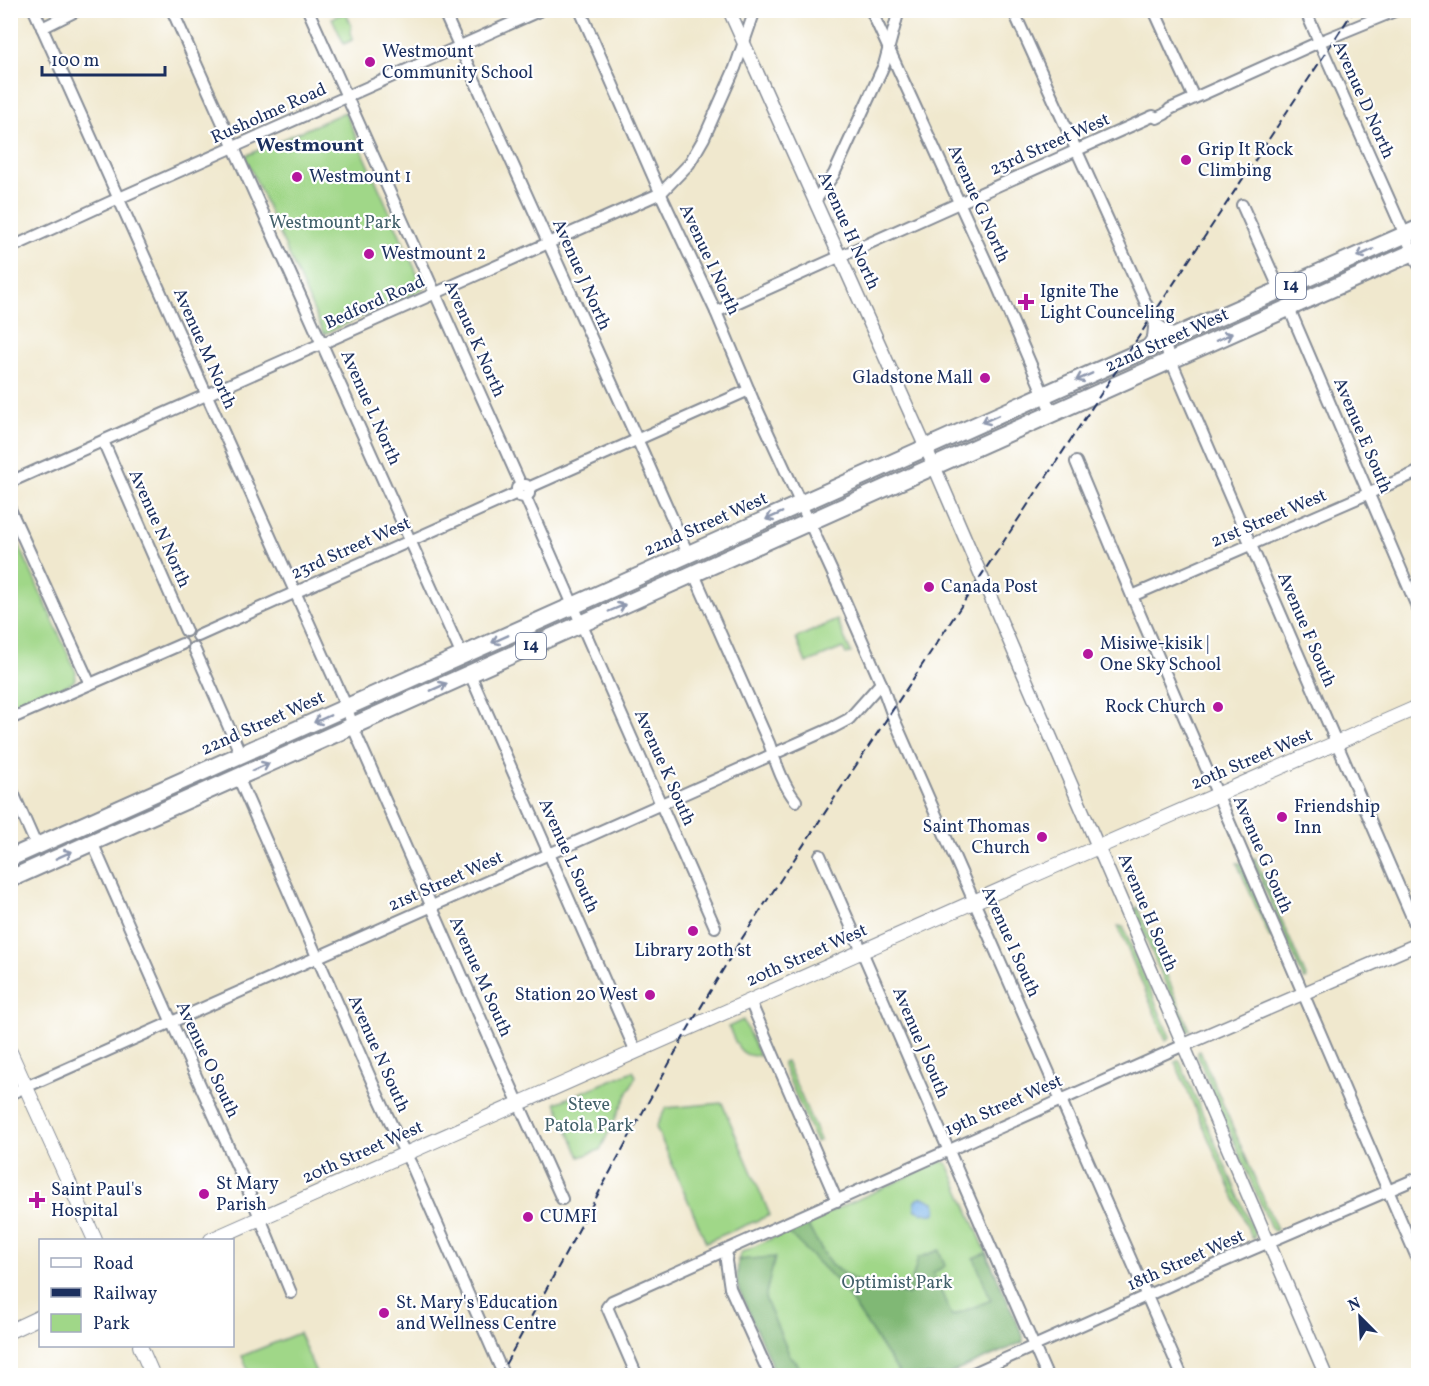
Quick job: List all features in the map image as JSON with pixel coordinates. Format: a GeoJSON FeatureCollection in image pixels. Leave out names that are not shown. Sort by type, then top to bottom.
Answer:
{"type":"FeatureCollection","features":[{"type":"Feature","properties":{"kind":"main road","name":"22nd Street West"},"geometry":{"type":"LineString","coordinates":[[10,858],[241,755],[345,704],[462,656],[1044,395],[1161,339],[1281,290],[1412,232]]}},
{"type":"Feature","properties":{"kind":"main road","name":"22nd Street West"},"geometry":{"type":"LineString","coordinates":[[10,879],[1289,308],[1417,255]]}},
{"type":"Feature","properties":{"kind":"main road","name":"20th Street West"},"geometry":{"type":"LineString","coordinates":[[214,1239],[974,901],[1419,707]]}},
{"type":"Feature","properties":{"kind":"main road"},"geometry":{"type":"LineString","coordinates":[[10,1052],[95,1239]]}},
{"type":"Feature","properties":{"kind":"main road"},"geometry":{"type":"LineString","coordinates":[[10,1331],[39,1317]]}},
{"type":"Feature","properties":{"kind":"main road"},"geometry":{"type":"LineString","coordinates":[[140,1347],[153,1376]]}},
{"type":"Feature","properties":{"kind":"street","name":"Avenue M North"},"geometry":{"type":"LineString","coordinates":[[34,10],[345,704]]}},
{"type":"Feature","properties":{"kind":"street"},"geometry":{"type":"LineString","coordinates":[[42,27],[78,10]]}},
{"type":"Feature","properties":{"kind":"street","name":"Avenue L North"},"geometry":{"type":"LineString","coordinates":[[172,10],[462,656]]}},
{"type":"Feature","properties":{"kind":"street","name":"Avenue K North"},"geometry":{"type":"LineString","coordinates":[[308,10],[582,623]]}},
{"type":"Feature","properties":{"kind":"street","name":"Avenue J North"},"geometry":{"type":"LineString","coordinates":[[443,10],[688,554]]}},
{"type":"Feature","properties":{"kind":"street","name":"Rusholme Road"},"geometry":{"type":"LineString","coordinates":[[10,248],[541,10]]}},
{"type":"Feature","properties":{"kind":"street","name":"Avenue I North"},"geometry":{"type":"LineString","coordinates":[[580,10],[809,522]]}},
{"type":"Feature","properties":{"kind":"street","name":"Avenue H North"},"geometry":{"type":"LineString","coordinates":[[729,10],[934,466]]}},
{"type":"Feature","properties":{"kind":"street","name":"Bedford Road"},"geometry":{"type":"LineString","coordinates":[[10,482],[661,194],[689,164],[704,138],[744,44],[755,10]]}},
{"type":"Feature","properties":{"kind":"street","name":"Avenue G North"},"geometry":{"type":"LineString","coordinates":[[871,10],[996,283],[1052,414]]}},
{"type":"Feature","properties":{"kind":"street"},"geometry":{"type":"LineString","coordinates":[[815,201],[834,174],[884,65],[899,10]]}},
{"type":"Feature","properties":{"kind":"street","name":"Avenue F South"},"geometry":{"type":"LineString","coordinates":[[1013,10],[1171,361],[1419,931]]}},
{"type":"Feature","properties":{"kind":"street"},"geometry":{"type":"LineString","coordinates":[[1154,10],[1194,98]]}},
{"type":"Feature","properties":{"kind":"street","name":"Avenue D North"},"geometry":{"type":"LineString","coordinates":[[1305,10],[1412,232],[1417,255]]}},
{"type":"Feature","properties":{"kind":"street","name":"23rd Street West"},"geometry":{"type":"LineString","coordinates":[[716,312],[1153,116],[1157,118],[1166,114],[1170,109],[1319,42],[1397,10]]}},
{"type":"Feature","properties":{"kind":"street"},"geometry":{"type":"LineString","coordinates":[[1242,205],[1281,290]]}},
{"type":"Feature","properties":{"kind":"street","name":"Avenue E South"},"geometry":{"type":"LineString","coordinates":[[1289,308],[1419,609]]}},
{"type":"Feature","properties":{"kind":"street","name":"23rd Street West"},"geometry":{"type":"LineString","coordinates":[[198,636],[748,390]]}},
{"type":"Feature","properties":{"kind":"street","name":"Avenue N North"},"geometry":{"type":"LineString","coordinates":[[102,441],[186,631]]}},
{"type":"Feature","properties":{"kind":"street","name":"Avenue G South"},"geometry":{"type":"LineString","coordinates":[[1076,462],[1419,1260]]}},
{"type":"Feature","properties":{"kind":"street","name":"Avenue H South"},"geometry":{"type":"LineString","coordinates":[[934,466],[1326,1376]]}},
{"type":"Feature","properties":{"kind":"street","name":"21st Street West"},"geometry":{"type":"LineString","coordinates":[[1132,596],[1419,472]]}},
{"type":"Feature","properties":{"kind":"street"},"geometry":{"type":"LineString","coordinates":[[10,509],[90,684]]}},
{"type":"Feature","properties":{"kind":"street","name":"Avenue I South"},"geometry":{"type":"LineString","coordinates":[[809,522],[1182,1376]]}},
{"type":"Feature","properties":{"kind":"street"},"geometry":{"type":"LineString","coordinates":[[694,574],[791,795],[796,801]]}},
{"type":"Feature","properties":{"kind":"street","name":"Avenue K South"},"geometry":{"type":"LineString","coordinates":[[582,623],[715,927]]}},
{"type":"Feature","properties":{"kind":"street"},"geometry":{"type":"LineString","coordinates":[[193,630],[198,636],[199,642],[194,648],[186,648],[182,644],[181,636],[186,631],[193,630]]}},
{"type":"Feature","properties":{"kind":"street"},"geometry":{"type":"LineString","coordinates":[[10,719],[182,644]]}},
{"type":"Feature","properties":{"kind":"street"},"geometry":{"type":"LineString","coordinates":[[194,648],[241,755]]}},
{"type":"Feature","properties":{"kind":"street","name":"Avenue L South"},"geometry":{"type":"LineString","coordinates":[[470,674],[636,1052]]}},
{"type":"Feature","properties":{"kind":"street","name":"21st Street West"},"geometry":{"type":"LineString","coordinates":[[10,1094],[849,719],[881,683]]}},
{"type":"Feature","properties":{"kind":"street","name":"Avenue M South"},"geometry":{"type":"LineString","coordinates":[[345,704],[432,907],[562,1198]]}},
{"type":"Feature","properties":{"kind":"street","name":"Avenue N South"},"geometry":{"type":"LineString","coordinates":[[238,777],[504,1376]]}},
{"type":"Feature","properties":{"kind":"street"},"geometry":{"type":"LineString","coordinates":[[10,786],[37,847]]}},
{"type":"Feature","properties":{"kind":"street","name":"Avenue O South"},"geometry":{"type":"LineString","coordinates":[[92,842],[260,1218],[291,1293]]}},
{"type":"Feature","properties":{"kind":"street","name":"Avenue J South"},"geometry":{"type":"LineString","coordinates":[[820,855],[1047,1376]]}},
{"type":"Feature","properties":{"kind":"street","name":"19th Street West"},"geometry":{"type":"LineString","coordinates":[[637,1376],[607,1307],[612,1301],[1184,1045],[1419,944]]}},
{"type":"Feature","properties":{"kind":"street"},"geometry":{"type":"LineString","coordinates":[[750,1001],[837,1201]]}},
{"type":"Feature","properties":{"kind":"street","name":"18th Street West"},"geometry":{"type":"LineString","coordinates":[[967,1376],[1419,1178]]}},
{"type":"Feature","properties":{"kind":"street"},"geometry":{"type":"LineString","coordinates":[[727,1250],[726,1261],[730,1288],[770,1376]]}},
{"type":"Feature","properties":{"kind":"green space"},"geometry":{"type":"Polygon","coordinates":[[[346,12],[351,25],[352,40],[344,44],[332,18],[346,12]]]}},
{"type":"Feature","properties":{"kind":"green space","name":"Westmount Park"},"geometry":{"type":"Polygon","coordinates":[[[345,112],[424,289],[324,334],[245,156],[345,112]]]}},
{"type":"Feature","properties":{"kind":"green space"},"geometry":{"type":"Polygon","coordinates":[[[11,527],[76,672],[72,683],[11,711],[11,527]]]}},
{"type":"Feature","properties":{"kind":"green space"},"geometry":{"type":"Polygon","coordinates":[[[837,620],[851,653],[846,654],[843,648],[806,663],[796,638],[837,620]]]}},
{"type":"Feature","properties":{"kind":"green space"},"geometry":{"type":"Polygon","coordinates":[[[1255,858],[1307,979],[1304,980],[1252,859],[1255,858]]]}},
{"type":"Feature","properties":{"kind":"green space"},"geometry":{"type":"Polygon","coordinates":[[[1237,863],[1241,863],[1273,936],[1270,938],[1237,863]]]}},
{"type":"Feature","properties":{"kind":"green space"},"geometry":{"type":"Polygon","coordinates":[[[1137,907],[1164,968],[1159,969],[1134,910],[1137,907]]]}},
{"type":"Feature","properties":{"kind":"green space"},"geometry":{"type":"Polygon","coordinates":[[[1118,926],[1123,927],[1170,1037],[1166,1040],[1118,926]]]}},
{"type":"Feature","properties":{"kind":"green space"},"geometry":{"type":"Polygon","coordinates":[[[1164,969],[1190,1030],[1187,1031],[1160,971],[1164,969]]]}},
{"type":"Feature","properties":{"kind":"green space"},"geometry":{"type":"Polygon","coordinates":[[[743,1020],[759,1055],[743,1053],[728,1027],[743,1020]]]}},
{"type":"Feature","properties":{"kind":"green space"},"geometry":{"type":"Polygon","coordinates":[[[1200,1051],[1277,1230],[1274,1231],[1271,1228],[1198,1057],[1200,1051]]]}},
{"type":"Feature","properties":{"kind":"green space"},"geometry":{"type":"Polygon","coordinates":[[[1179,1060],[1255,1234],[1254,1239],[1175,1062],[1179,1060]]]}},
{"type":"Feature","properties":{"kind":"green space"},"geometry":{"type":"Polygon","coordinates":[[[786,1061],[820,1140],[816,1142],[783,1066],[783,1062],[786,1061]]]}},
{"type":"Feature","properties":{"kind":"green space","name":"Steve Patola Park"},"geometry":{"type":"Polygon","coordinates":[[[633,1071],[636,1076],[600,1150],[580,1157],[556,1103],[633,1071]]]}},
{"type":"Feature","properties":{"kind":"green space"},"geometry":{"type":"Polygon","coordinates":[[[722,1103],[770,1215],[706,1242],[656,1127],[666,1108],[722,1103]]]}},
{"type":"Feature","properties":{"kind":"green space","name":"Optimist Park"},"geometry":{"type":"Polygon","coordinates":[[[942,1161],[948,1164],[1023,1336],[1023,1342],[947,1375],[776,1375],[737,1285],[738,1260],[742,1252],[942,1161]]]}},
{"type":"Feature","properties":{"kind":"green space"},"geometry":{"type":"Polygon","coordinates":[[[806,1223],[831,1265],[856,1281],[908,1295],[918,1258],[939,1250],[945,1266],[933,1273],[952,1316],[991,1300],[974,1258],[986,1253],[1023,1336],[1023,1342],[947,1375],[894,1375],[899,1373],[842,1287],[787,1231],[806,1223]]]}},
{"type":"Feature","properties":{"kind":"green space"},"geometry":{"type":"Polygon","coordinates":[[[775,1257],[765,1298],[790,1356],[806,1375],[776,1375],[737,1285],[738,1260],[775,1257]]]}},
{"type":"Feature","properties":{"kind":"green space"},"geometry":{"type":"Polygon","coordinates":[[[299,1333],[317,1375],[250,1375],[242,1356],[299,1333]]]}},
{"type":"Feature","properties":{"kind":"water"},"geometry":{"type":"Polygon","coordinates":[[[923,1197],[934,1202],[936,1212],[934,1214],[916,1210],[916,1202],[923,1197]]]}},
{"type":"Feature","properties":{"kind":"railway"},"geometry":{"type":"LineString","coordinates":[[499,1376],[688,1029],[737,946],[1354,10]]}},
{"type":"Feature","properties":{"kind":"place","name":"Westmount Community School"},"geometry":{"type":"Point","coordinates":[370,62]}},
{"type":"Feature","properties":{"kind":"place","name":"Grip It Rock Climbing"},"geometry":{"type":"Point","coordinates":[1186,160]}},
{"type":"Feature","properties":{"kind":"place","name":"Westmount 1"},"geometry":{"type":"Point","coordinates":[297,177]}},
{"type":"Feature","properties":{"kind":"place","name":"Westmount 2"},"geometry":{"type":"Point","coordinates":[369,254]}},
{"type":"Feature","properties":{"kind":"place","name":"Ignite The Light Counceling"},"geometry":{"type":"Point","coordinates":[1026,302]}},
{"type":"Feature","properties":{"kind":"place","name":"Gladstone Mall"},"geometry":{"type":"Point","coordinates":[985,378]}},
{"type":"Feature","properties":{"kind":"place","name":"Canada Post"},"geometry":{"type":"Point","coordinates":[929,587]}},
{"type":"Feature","properties":{"kind":"place","name":"Misiwe-kisik | One Sky School"},"geometry":{"type":"Point","coordinates":[1088,654]}},
{"type":"Feature","properties":{"kind":"place","name":"Rock Church"},"geometry":{"type":"Point","coordinates":[1218,707]}},
{"type":"Feature","properties":{"kind":"place","name":"Friendship Inn"},"geometry":{"type":"Point","coordinates":[1282,817]}},
{"type":"Feature","properties":{"kind":"place","name":"Saint Thomas Church"},"geometry":{"type":"Point","coordinates":[1042,837]}},
{"type":"Feature","properties":{"kind":"place","name":"Library 20th st"},"geometry":{"type":"Point","coordinates":[693,931]}},
{"type":"Feature","properties":{"kind":"place","name":"Station 20 West"},"geometry":{"type":"Point","coordinates":[650,995]}},
{"type":"Feature","properties":{"kind":"place","name":"St Mary Parish"},"geometry":{"type":"Point","coordinates":[204,1194]}},
{"type":"Feature","properties":{"kind":"place","name":"Saint Paul's Hospital"},"geometry":{"type":"Point","coordinates":[37,1200]}},
{"type":"Feature","properties":{"kind":"place","name":"CUMFI"},"geometry":{"type":"Point","coordinates":[528,1217]}},
{"type":"Feature","properties":{"kind":"place","name":"St. Mary's Education and Wellness Centre"},"geometry":{"type":"Point","coordinates":[384,1313]}},
{"type":"Feature","properties":{"kind":"district","name":"Westmount"},"geometry":{"type":"Point","coordinates":[310,146]}}]}
